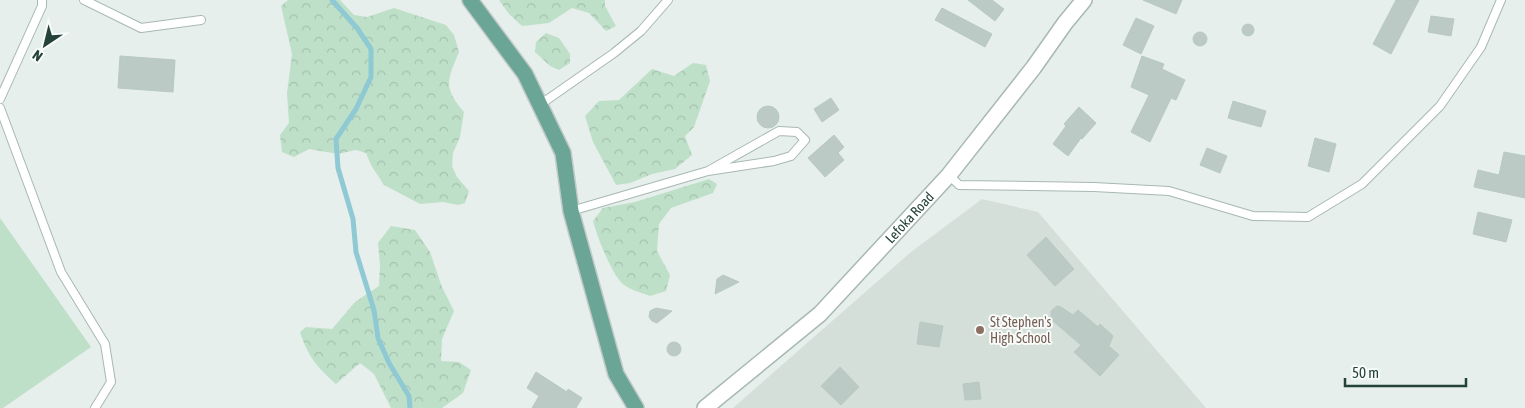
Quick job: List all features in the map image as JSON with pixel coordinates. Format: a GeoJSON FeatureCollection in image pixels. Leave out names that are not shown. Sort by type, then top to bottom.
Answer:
{"type":"FeatureCollection","features":[{"type":"Feature","properties":{"kind":"main road"},"geometry":{"type":"LineString","coordinates":[[470,0],[525,74],[563,153],[571,211],[616,374],[636,408]]}},
{"type":"Feature","properties":{"kind":"street","name":"Lefoka Road"},"geometry":{"type":"LineString","coordinates":[[705,408],[820,314],[949,175],[1084,0]]}},
{"type":"Feature","properties":{"kind":"lane"},"geometry":{"type":"LineString","coordinates":[[0,100],[42,6],[42,0]]}},
{"type":"Feature","properties":{"kind":"lane"},"geometry":{"type":"LineString","coordinates":[[84,0],[141,28],[201,20]]}},
{"type":"Feature","properties":{"kind":"lane"},"geometry":{"type":"LineString","coordinates":[[541,104],[614,53],[641,31],[668,0]]}},
{"type":"Feature","properties":{"kind":"lane"},"geometry":{"type":"LineString","coordinates":[[949,175],[958,185],[1094,187],[1170,191],[1253,216],[1308,217],[1362,184],[1440,106],[1481,47],[1500,0]]}},
{"type":"Feature","properties":{"kind":"lane"},"geometry":{"type":"LineString","coordinates":[[0,108],[61,272],[105,344],[110,382],[95,408]]}},
{"type":"Feature","properties":{"kind":"lane"},"geometry":{"type":"LineString","coordinates":[[571,211],[708,171],[774,161],[791,156],[805,140],[797,132],[779,131],[708,171]]}},
{"type":"Feature","properties":{"kind":"shaded area","name":"St Stephen's High School"},"geometry":{"type":"Polygon","coordinates":[[[982,199],[1038,212],[1206,408],[733,408],[911,252],[982,199]]]}},
{"type":"Feature","properties":{"kind":"green space"},"geometry":{"type":"Polygon","coordinates":[[[288,0],[340,0],[354,15],[367,17],[394,8],[446,25],[454,35],[459,52],[449,84],[453,96],[464,112],[460,137],[453,153],[452,166],[457,177],[469,191],[465,203],[458,205],[443,202],[420,204],[384,185],[371,165],[366,153],[356,150],[338,154],[309,149],[294,157],[282,152],[280,135],[289,123],[287,93],[292,54],[281,6],[288,0]]]}},
{"type":"Feature","properties":{"kind":"green space"},"geometry":{"type":"Polygon","coordinates":[[[499,0],[605,0],[605,6],[616,26],[606,31],[589,13],[572,8],[549,23],[522,26],[509,14],[499,0]]]}},
{"type":"Feature","properties":{"kind":"green space"},"geometry":{"type":"Polygon","coordinates":[[[546,33],[559,38],[570,54],[570,63],[559,70],[550,66],[535,52],[536,42],[546,33]]]}},
{"type":"Feature","properties":{"kind":"green space"},"geometry":{"type":"Polygon","coordinates":[[[693,63],[706,65],[710,81],[694,127],[685,136],[692,155],[675,169],[652,174],[630,183],[616,185],[593,142],[585,116],[599,101],[619,100],[652,69],[674,76],[693,63]]]}},
{"type":"Feature","properties":{"kind":"green space"},"geometry":{"type":"Polygon","coordinates":[[[709,179],[717,184],[713,193],[671,208],[659,224],[657,251],[670,275],[666,291],[650,296],[624,285],[610,265],[593,221],[603,208],[635,202],[709,179]]]}},
{"type":"Feature","properties":{"kind":"green space"},"geometry":{"type":"Polygon","coordinates":[[[0,218],[91,347],[3,408],[0,408],[0,218]]]}},
{"type":"Feature","properties":{"kind":"green space"},"geometry":{"type":"Polygon","coordinates":[[[391,226],[415,230],[430,252],[442,287],[454,311],[442,339],[441,361],[459,362],[471,370],[463,393],[442,408],[391,408],[374,374],[360,363],[336,384],[314,361],[306,348],[300,332],[306,327],[332,329],[355,302],[379,286],[378,243],[391,226]]]}},
{"type":"Feature","properties":{"kind":"building"},"geometry":{"type":"Polygon","coordinates":[[[968,0],[992,0],[1004,9],[995,21],[968,0]]]}},
{"type":"Feature","properties":{"kind":"building"},"geometry":{"type":"Polygon","coordinates":[[[1143,0],[1182,0],[1176,14],[1143,0]]]}},
{"type":"Feature","properties":{"kind":"building"},"geometry":{"type":"Polygon","coordinates":[[[1396,0],[1419,0],[1391,54],[1373,44],[1396,0]]]}},
{"type":"Feature","properties":{"kind":"building"},"geometry":{"type":"Polygon","coordinates":[[[942,8],[992,34],[985,47],[935,20],[942,8]]]}},
{"type":"Feature","properties":{"kind":"building"},"geometry":{"type":"Polygon","coordinates":[[[1431,16],[1454,19],[1451,36],[1428,32],[1431,16]]]}},
{"type":"Feature","properties":{"kind":"building"},"geometry":{"type":"Polygon","coordinates":[[[1136,18],[1154,26],[1141,54],[1123,45],[1136,18]]]}},
{"type":"Feature","properties":{"kind":"building"},"geometry":{"type":"Polygon","coordinates":[[[1250,24],[1253,25],[1253,35],[1246,36],[1243,35],[1242,28],[1243,25],[1250,24]]]}},
{"type":"Feature","properties":{"kind":"building"},"geometry":{"type":"Polygon","coordinates":[[[1200,32],[1205,34],[1207,39],[1205,44],[1200,46],[1195,44],[1193,39],[1195,34],[1200,32]]]}},
{"type":"Feature","properties":{"kind":"building"},"geometry":{"type":"Polygon","coordinates":[[[120,56],[175,60],[173,92],[118,88],[120,56]]]}},
{"type":"Feature","properties":{"kind":"building"},"geometry":{"type":"Polygon","coordinates":[[[1142,56],[1164,64],[1162,69],[1185,80],[1176,100],[1171,98],[1150,142],[1131,132],[1149,95],[1131,87],[1142,56]]]}},
{"type":"Feature","properties":{"kind":"building"},"geometry":{"type":"Polygon","coordinates":[[[831,98],[839,110],[822,122],[814,109],[831,98]]]}},
{"type":"Feature","properties":{"kind":"building"},"geometry":{"type":"Polygon","coordinates":[[[1233,101],[1266,111],[1261,127],[1228,118],[1233,101]]]}},
{"type":"Feature","properties":{"kind":"building"},"geometry":{"type":"Polygon","coordinates":[[[768,106],[778,113],[779,117],[772,127],[768,128],[758,121],[757,117],[764,107],[768,106]]]}},
{"type":"Feature","properties":{"kind":"building"},"geometry":{"type":"Polygon","coordinates":[[[1079,107],[1096,123],[1081,138],[1068,156],[1053,144],[1066,126],[1064,124],[1079,107]]]}},
{"type":"Feature","properties":{"kind":"building"},"geometry":{"type":"Polygon","coordinates":[[[834,135],[844,147],[838,153],[844,160],[825,177],[808,158],[834,135]]]}},
{"type":"Feature","properties":{"kind":"building"},"geometry":{"type":"Polygon","coordinates":[[[1315,138],[1336,144],[1329,172],[1308,166],[1315,138]]]}},
{"type":"Feature","properties":{"kind":"building"},"geometry":{"type":"Polygon","coordinates":[[[1207,148],[1227,156],[1220,173],[1200,165],[1207,148]]]}},
{"type":"Feature","properties":{"kind":"building"},"geometry":{"type":"Polygon","coordinates":[[[1504,152],[1525,156],[1525,198],[1474,187],[1478,170],[1499,175],[1504,152]]]}},
{"type":"Feature","properties":{"kind":"building"},"geometry":{"type":"Polygon","coordinates":[[[1478,212],[1512,220],[1506,242],[1473,234],[1478,212]]]}},
{"type":"Feature","properties":{"kind":"building"},"geometry":{"type":"Polygon","coordinates":[[[1046,237],[1074,269],[1055,286],[1027,255],[1046,237]]]}},
{"type":"Feature","properties":{"kind":"building"},"geometry":{"type":"Polygon","coordinates":[[[723,275],[739,282],[715,294],[717,279],[723,275]]]}},
{"type":"Feature","properties":{"kind":"building"},"geometry":{"type":"Polygon","coordinates":[[[1057,306],[1073,315],[1078,310],[1098,327],[1100,324],[1113,336],[1109,346],[1119,355],[1100,376],[1074,352],[1081,345],[1053,321],[1051,311],[1057,306]]]}},
{"type":"Feature","properties":{"kind":"building"},"geometry":{"type":"Polygon","coordinates":[[[656,308],[672,311],[657,323],[649,317],[650,311],[656,308]]]}},
{"type":"Feature","properties":{"kind":"building"},"geometry":{"type":"Polygon","coordinates":[[[920,322],[943,326],[939,347],[917,344],[920,322]]]}},
{"type":"Feature","properties":{"kind":"building"},"geometry":{"type":"Polygon","coordinates":[[[674,342],[679,344],[681,349],[679,354],[674,356],[669,354],[667,349],[669,344],[674,342]]]}},
{"type":"Feature","properties":{"kind":"building"},"geometry":{"type":"Polygon","coordinates":[[[840,367],[859,387],[841,405],[821,386],[840,367]]]}},
{"type":"Feature","properties":{"kind":"building"},"geometry":{"type":"Polygon","coordinates":[[[536,372],[567,392],[568,389],[582,398],[576,408],[532,408],[539,396],[527,388],[536,372]]]}},
{"type":"Feature","properties":{"kind":"building"},"geometry":{"type":"Polygon","coordinates":[[[979,382],[981,399],[965,400],[963,384],[979,382]]]}},
{"type":"Feature","properties":{"kind":"waterway"},"geometry":{"type":"LineString","coordinates":[[332,0],[357,28],[371,49],[371,77],[356,109],[336,139],[338,168],[353,219],[356,252],[374,310],[378,338],[389,363],[409,396],[410,408]]}},
{"type":"Feature","properties":{"kind":"place","name":"St Stephen's High School"},"geometry":{"type":"Point","coordinates":[980,330]}}]}
